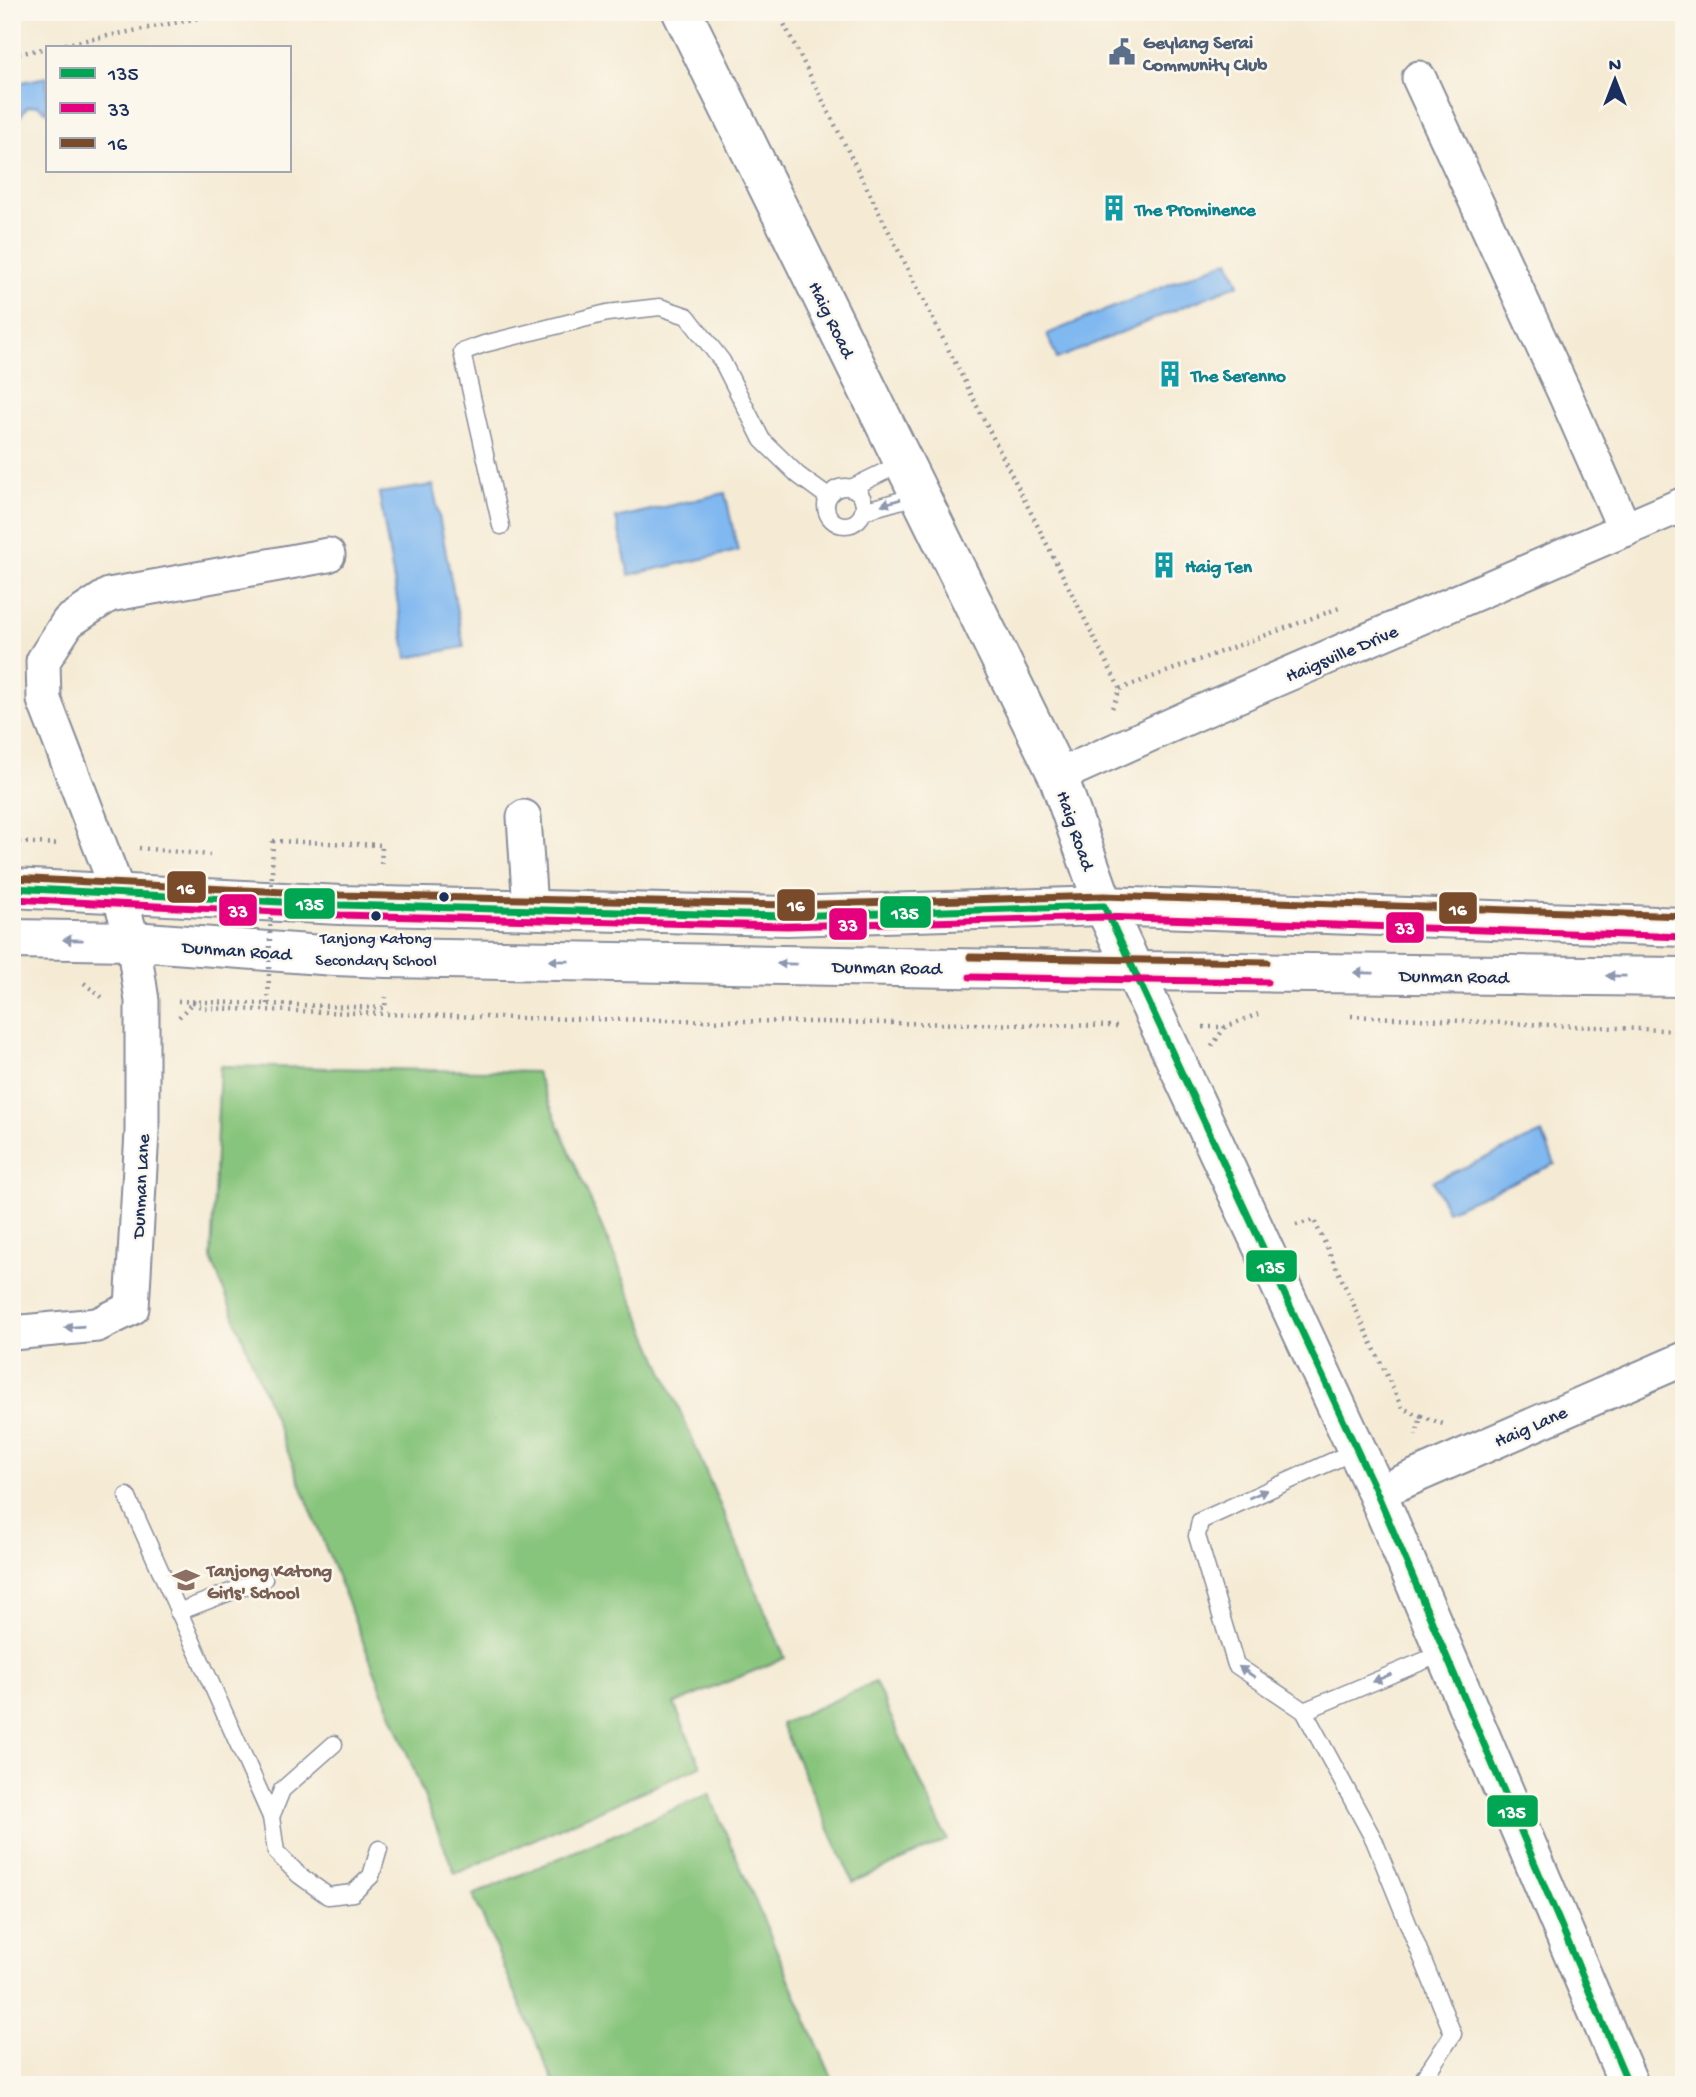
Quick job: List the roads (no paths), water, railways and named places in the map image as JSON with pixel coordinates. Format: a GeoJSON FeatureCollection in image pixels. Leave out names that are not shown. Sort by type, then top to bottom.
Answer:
{"type":"FeatureCollection","features":[{"type":"Feature","properties":{"kind":"street","name":"Haig Road"},"geometry":{"type":"LineString","coordinates":[[682,12],[912,478],[1075,769],[1104,906],[1357,1450],[1390,1487],[1445,1652],[1629,2085]]}},
{"type":"Feature","properties":{"kind":"street"},"geometry":{"type":"LineString","coordinates":[[1419,78],[1625,530]]}},
{"type":"Feature","properties":{"kind":"street","name":"Haigsville Drive"},"geometry":{"type":"LineString","coordinates":[[1075,769],[1684,504]]}},
{"type":"Feature","properties":{"kind":"street"},"geometry":{"type":"LineString","coordinates":[[133,941],[118,892],[44,700],[43,660],[68,622],[109,595],[328,555]]}},
{"type":"Feature","properties":{"kind":"street"},"geometry":{"type":"LineString","coordinates":[[524,817],[530,909]]}},
{"type":"Feature","properties":{"kind":"street"},"geometry":{"type":"LineString","coordinates":[[12,888],[340,905],[787,916],[1104,906],[1684,927]]}},
{"type":"Feature","properties":{"kind":"street","name":"Dunman Road"},"geometry":{"type":"LineString","coordinates":[[12,939],[133,941],[335,957],[1133,971],[1684,977]]}},
{"type":"Feature","properties":{"kind":"street","name":"Dunman Lane"},"geometry":{"type":"LineString","coordinates":[[12,1332],[97,1325],[132,1308],[142,1132],[142,1000],[133,941]]}},
{"type":"Feature","properties":{"kind":"street","name":"Haig Lane"},"geometry":{"type":"LineString","coordinates":[[1390,1487],[1684,1359]]}},
{"type":"Feature","properties":{"kind":"lane"},"geometry":{"type":"LineString","coordinates":[[501,526],[461,352],[607,313],[660,307],[687,316],[722,361],[762,440],[798,475],[828,497]]}},
{"type":"Feature","properties":{"kind":"lane"},"geometry":{"type":"LineString","coordinates":[[851,488],[859,493],[863,510],[859,519],[842,525],[834,522],[825,506],[834,490],[912,478]]}},
{"type":"Feature","properties":{"kind":"lane"},"geometry":{"type":"LineString","coordinates":[[863,510],[912,478]]}},
{"type":"Feature","properties":{"kind":"lane"},"geometry":{"type":"LineString","coordinates":[[1357,1450],[1200,1521],[1197,1536],[1236,1665],[1304,1711],[1374,1840],[1452,2034],[1419,2085]]}},
{"type":"Feature","properties":{"kind":"lane"},"geometry":{"type":"LineString","coordinates":[[127,1496],[271,1817],[275,1852],[299,1875],[328,1896],[353,1893],[371,1876],[379,1849]]}},
{"type":"Feature","properties":{"kind":"lane"},"geometry":{"type":"LineString","coordinates":[[178,1612],[264,1579]]}},
{"type":"Feature","properties":{"kind":"lane"},"geometry":{"type":"LineString","coordinates":[[1304,1711],[1445,1652]]}},
{"type":"Feature","properties":{"kind":"lane"},"geometry":{"type":"LineString","coordinates":[[271,1817],[282,1790],[334,1744]]}},
{"type":"Feature","properties":{"kind":"water"},"geometry":{"type":"Polygon","coordinates":[[[46,77],[46,111],[37,105],[27,107],[12,128],[12,84],[46,77]]]}},
{"type":"Feature","properties":{"kind":"water"},"geometry":{"type":"Polygon","coordinates":[[[1229,260],[1239,284],[1057,359],[1047,334],[1229,260]]]}},
{"type":"Feature","properties":{"kind":"water"},"geometry":{"type":"Polygon","coordinates":[[[433,485],[464,647],[407,658],[379,493],[433,485]]]}},
{"type":"Feature","properties":{"kind":"water"},"geometry":{"type":"Polygon","coordinates":[[[725,493],[738,551],[629,575],[616,518],[725,493]]]}},
{"type":"Feature","properties":{"kind":"water"},"geometry":{"type":"Polygon","coordinates":[[[1542,1133],[1555,1164],[1447,1211],[1433,1181],[1542,1133]]]}},
{"type":"Feature","properties":{"kind":"place","name":"Geylang Serai Community Club"},"geometry":{"type":"Point","coordinates":[1122,52]}},
{"type":"Feature","properties":{"kind":"place","name":"The Prominence"},"geometry":{"type":"Point","coordinates":[1114,208]}},
{"type":"Feature","properties":{"kind":"place","name":"The Serenno"},"geometry":{"type":"Point","coordinates":[1170,374]}},
{"type":"Feature","properties":{"kind":"place","name":"Haig Ten"},"geometry":{"type":"Point","coordinates":[1164,565]}},
{"type":"Feature","properties":{"kind":"place","name":"Tanjong Katong Secondary School"},"geometry":{"type":"Point","coordinates":[376,916]}},
{"type":"Feature","properties":{"kind":"place","name":"Tanjong Katong Girls' School"},"geometry":{"type":"Point","coordinates":[186,1580]}}]}
